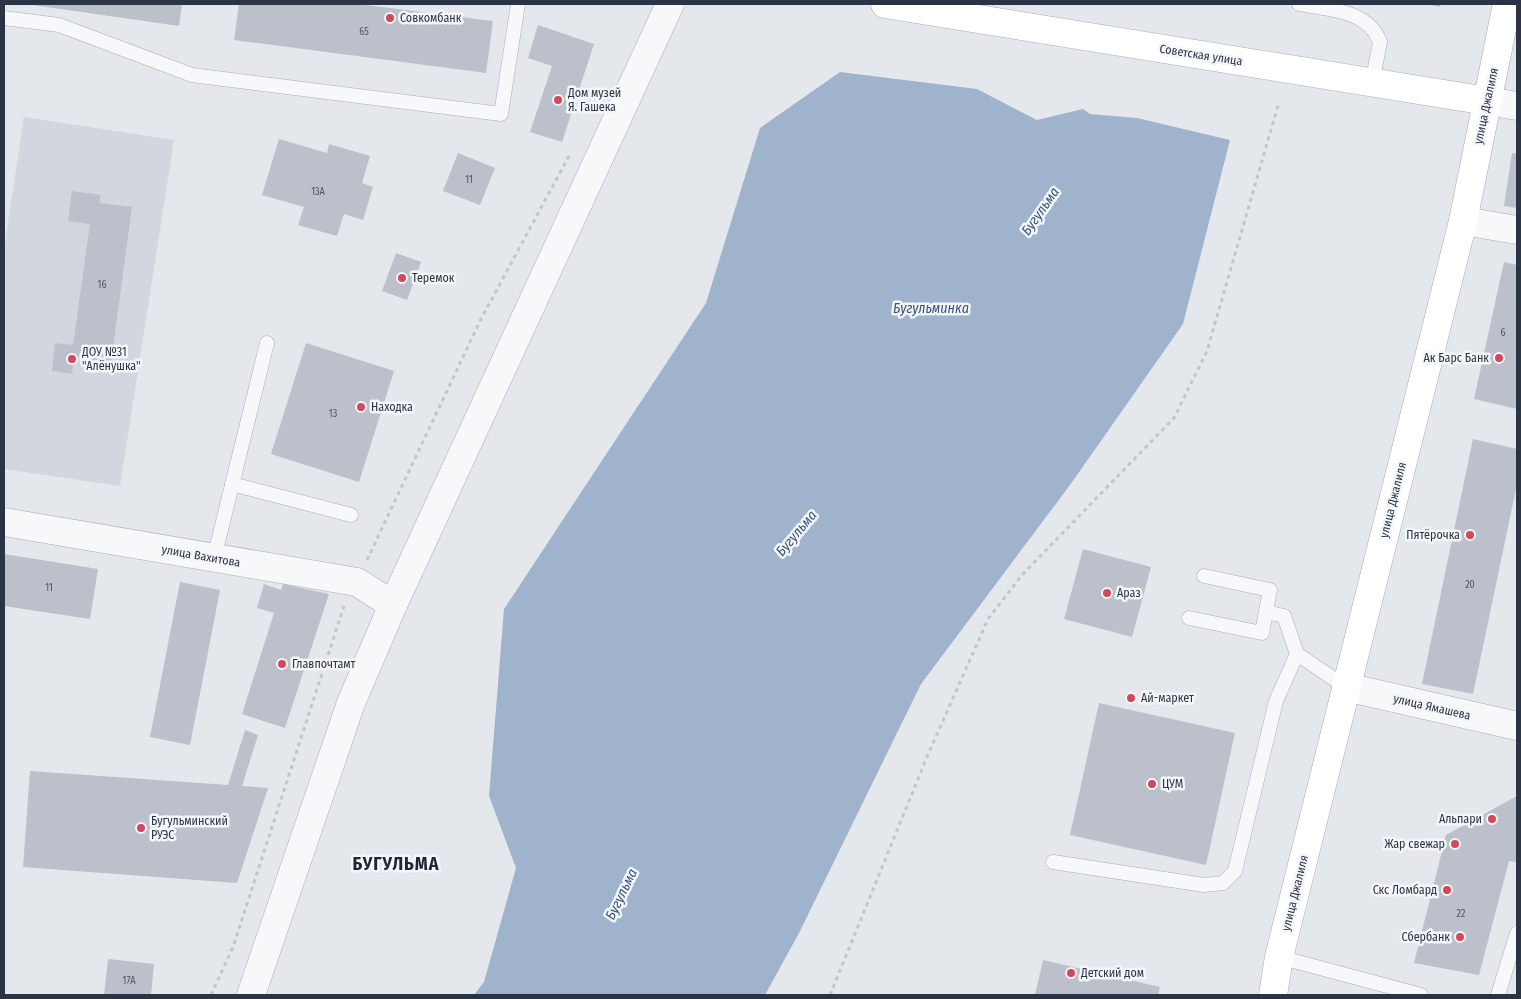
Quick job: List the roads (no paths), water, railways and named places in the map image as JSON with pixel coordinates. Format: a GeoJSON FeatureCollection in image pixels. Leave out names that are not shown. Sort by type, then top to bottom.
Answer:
{"type":"FeatureCollection","features":[{"type":"Feature","properties":{"kind":"main road","name":"Советская улица"},"geometry":{"type":"LineString","coordinates":[[885,4],[925,7],[1487,101]]}},
{"type":"Feature","properties":{"kind":"main road","name":"улица Джалиля"},"geometry":{"type":"LineString","coordinates":[[1273,995],[1279,957],[1462,222],[1508,4]]}},
{"type":"Feature","properties":{"kind":"street"},"geometry":{"type":"LineString","coordinates":[[251,995],[351,703],[393,605],[670,4]]}},
{"type":"Feature","properties":{"kind":"street","name":"Советская улица"},"geometry":{"type":"LineString","coordinates":[[1487,101],[1517,106]]}},
{"type":"Feature","properties":{"kind":"street"},"geometry":{"type":"LineString","coordinates":[[1462,222],[1517,230]]}},
{"type":"Feature","properties":{"kind":"street","name":"улица Вахитова"},"geometry":{"type":"LineString","coordinates":[[4,522],[356,582],[393,605]]}},
{"type":"Feature","properties":{"kind":"street","name":"улица Ямашева"},"geometry":{"type":"LineString","coordinates":[[1346,687],[1517,726]]}},
{"type":"Feature","properties":{"kind":"lane"},"geometry":{"type":"LineString","coordinates":[[4,18],[59,25],[192,75],[501,114],[518,4]]}},
{"type":"Feature","properties":{"kind":"lane"},"geometry":{"type":"LineString","coordinates":[[1299,4],[1358,16],[1369,23],[1380,42],[1372,83]]}},
{"type":"Feature","properties":{"kind":"lane"},"geometry":{"type":"LineString","coordinates":[[214,558],[267,342]]}},
{"type":"Feature","properties":{"kind":"lane"},"geometry":{"type":"LineString","coordinates":[[232,484],[351,515]]}},
{"type":"Feature","properties":{"kind":"lane"},"geometry":{"type":"LineString","coordinates":[[1189,618],[1262,632],[1270,590],[1204,576]]}},
{"type":"Feature","properties":{"kind":"lane"},"geometry":{"type":"LineString","coordinates":[[1266,612],[1284,616],[1297,654],[1346,687]]}},
{"type":"Feature","properties":{"kind":"lane"},"geometry":{"type":"LineString","coordinates":[[1053,862],[1204,885],[1223,883],[1235,872],[1276,701],[1297,654]]}},
{"type":"Feature","properties":{"kind":"lane"},"geometry":{"type":"LineString","coordinates":[[1498,995],[1517,933]]}},
{"type":"Feature","properties":{"kind":"lane"},"geometry":{"type":"LineString","coordinates":[[1279,957],[1421,995]]}},
{"type":"Feature","properties":{"kind":"water","name":"Бугульминка"},"geometry":{"type":"Polygon","coordinates":[[[840,72],[977,89],[1037,120],[1083,109],[1090,114],[1137,118],[1230,140],[1183,324],[1070,485],[921,684],[799,933],[765,995],[474,995],[484,982],[516,868],[489,796],[504,609],[706,303],[760,128],[840,72]]]}},
{"type":"Feature","properties":{"kind":"place","name":"Совкомбанк"},"geometry":{"type":"Point","coordinates":[390,18]}},
{"type":"Feature","properties":{"kind":"place","name":"Дом музей Я. Гашека"},"geometry":{"type":"Point","coordinates":[558,100]}},
{"type":"Feature","properties":{"kind":"place","name":"Теремок"},"geometry":{"type":"Point","coordinates":[402,278]}},
{"type":"Feature","properties":{"kind":"place","name":"Ак Барс Банк"},"geometry":{"type":"Point","coordinates":[1499,358]}},
{"type":"Feature","properties":{"kind":"place","name":"ДОУ №31 \"Алёнушка\""},"geometry":{"type":"Point","coordinates":[72,359]}},
{"type":"Feature","properties":{"kind":"place","name":"Находка"},"geometry":{"type":"Point","coordinates":[361,407]}},
{"type":"Feature","properties":{"kind":"place","name":"Пятёрочка"},"geometry":{"type":"Point","coordinates":[1470,535]}},
{"type":"Feature","properties":{"kind":"place","name":"Араз"},"geometry":{"type":"Point","coordinates":[1107,593]}},
{"type":"Feature","properties":{"kind":"place","name":"Главпочтамт"},"geometry":{"type":"Point","coordinates":[282,664]}},
{"type":"Feature","properties":{"kind":"place","name":"Ай-маркет"},"geometry":{"type":"Point","coordinates":[1131,698]}},
{"type":"Feature","properties":{"kind":"place","name":"ЦУМ"},"geometry":{"type":"Point","coordinates":[1152,784]}},
{"type":"Feature","properties":{"kind":"place","name":"Альпари"},"geometry":{"type":"Point","coordinates":[1492,819]}},
{"type":"Feature","properties":{"kind":"place","name":"Бугульминский РУЭС"},"geometry":{"type":"Point","coordinates":[141,828]}},
{"type":"Feature","properties":{"kind":"place","name":"Жар свежар"},"geometry":{"type":"Point","coordinates":[1455,844]}},
{"type":"Feature","properties":{"kind":"place","name":"Скс Ломбард"},"geometry":{"type":"Point","coordinates":[1447,890]}},
{"type":"Feature","properties":{"kind":"place","name":"Сбербанк"},"geometry":{"type":"Point","coordinates":[1460,937]}},
{"type":"Feature","properties":{"kind":"place","name":"Детский дом"},"geometry":{"type":"Point","coordinates":[1071,973]}},
{"type":"Feature","properties":{"kind":"district","name":"БУГУЛЬМА"},"geometry":{"type":"Point","coordinates":[396,864]}},
{"type":"Feature","properties":{"kind":"water label","name":"Бугульма"},"geometry":{"type":"Point","coordinates":[1040,211]}},
{"type":"Feature","properties":{"kind":"water label","name":"Бугульма"},"geometry":{"type":"Point","coordinates":[796,533]}},
{"type":"Feature","properties":{"kind":"water label","name":"Бугульма"},"geometry":{"type":"Point","coordinates":[621,894]}}]}
